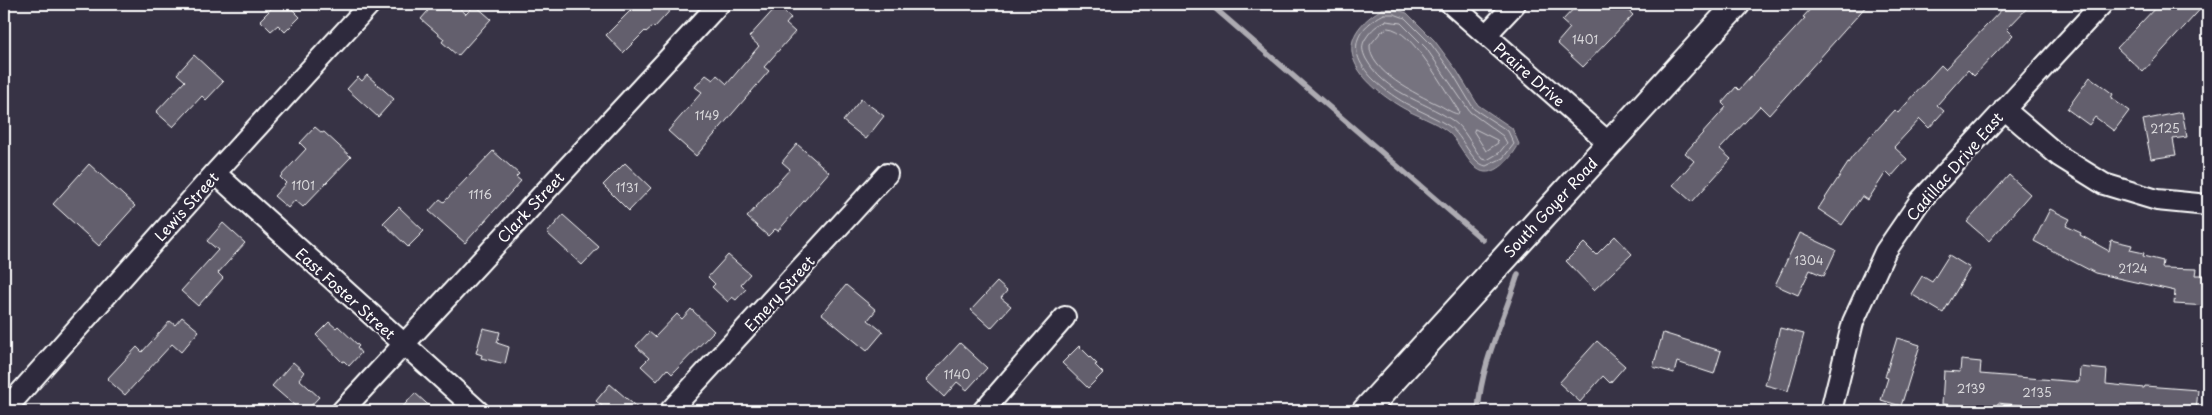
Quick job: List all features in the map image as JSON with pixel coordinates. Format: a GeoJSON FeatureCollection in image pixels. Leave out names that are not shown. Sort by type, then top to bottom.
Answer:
{"type":"FeatureCollection","features":[{"type":"Feature","properties":{"kind":"street","name":"Lewis Street"},"geometry":{"type":"LineString","coordinates":[[4,411],[215,173],[370,4]]}},
{"type":"Feature","properties":{"kind":"street","name":"Clark Street"},"geometry":{"type":"LineString","coordinates":[[342,411],[718,4]]}},
{"type":"Feature","properties":{"kind":"street","name":"Praire Drive"},"geometry":{"type":"LineString","coordinates":[[1451,4],[1609,143]]}},
{"type":"Feature","properties":{"kind":"street"},"geometry":{"type":"LineString","coordinates":[[1486,36],[1515,4]]}},
{"type":"Feature","properties":{"kind":"street","name":"South Goyer Road"},"geometry":{"type":"LineString","coordinates":[[1365,411],[1737,4]]}},
{"type":"Feature","properties":{"kind":"street","name":"Cadillac Drive East"},"geometry":{"type":"LineString","coordinates":[[1831,411],[1853,322],[1885,252],[1920,201],[2102,4]]}},
{"type":"Feature","properties":{"kind":"street"},"geometry":{"type":"LineString","coordinates":[[2004,109],[2059,156],[2104,184],[2157,200],[2208,204]]}},
{"type":"Feature","properties":{"kind":"street","name":"East Foster Street"},"geometry":{"type":"LineString","coordinates":[[215,173],[478,411]]}},
{"type":"Feature","properties":{"kind":"street","name":"Emery Street"},"geometry":{"type":"LineString","coordinates":[[670,411],[887,174]]}},
{"type":"Feature","properties":{"kind":"street"},"geometry":{"type":"LineString","coordinates":[[983,411],[1065,317]]}},
{"type":"Feature","properties":{"kind":"water"},"geometry":{"type":"Polygon","coordinates":[[[1382,9],[1394,9],[1407,13],[1434,40],[1457,71],[1478,105],[1512,128],[1519,144],[1510,158],[1496,170],[1485,172],[1475,167],[1447,131],[1387,98],[1362,75],[1355,62],[1352,49],[1355,35],[1364,22],[1382,9]]]}},
{"type":"Feature","properties":{"kind":"building"},"geometry":{"type":"Polygon","coordinates":[[[276,4],[287,4],[300,17],[285,32],[278,25],[271,31],[260,20],[276,4]]]}},
{"type":"Feature","properties":{"kind":"building"},"geometry":{"type":"Polygon","coordinates":[[[434,4],[455,4],[466,14],[475,5],[491,19],[458,56],[442,42],[444,39],[421,19],[434,4]]]}},
{"type":"Feature","properties":{"kind":"building"},"geometry":{"type":"Polygon","coordinates":[[[637,4],[676,4],[654,28],[653,26],[645,31],[623,53],[606,35],[637,4]]]}},
{"type":"Feature","properties":{"kind":"building"},"geometry":{"type":"Polygon","coordinates":[[[1578,4],[1621,4],[1633,15],[1583,67],[1557,43],[1570,28],[1562,21],[1578,4]]]}},
{"type":"Feature","properties":{"kind":"building"},"geometry":{"type":"Polygon","coordinates":[[[1815,4],[1868,4],[1769,115],[1760,106],[1720,149],[1731,159],[1692,202],[1673,185],[1694,161],[1685,153],[1726,107],[1722,103],[1736,87],[1739,90],[1805,18],[1803,17],[1815,4]]]}},
{"type":"Feature","properties":{"kind":"building"},"geometry":{"type":"Polygon","coordinates":[[[2007,4],[2031,4],[2007,29],[2013,35],[1974,76],[1968,70],[1937,105],[1944,111],[1929,128],[1920,119],[1894,147],[1907,159],[1891,177],[1886,172],[1868,200],[1862,196],[1842,225],[1818,209],[1852,157],[1895,110],[1898,113],[1941,65],[1945,69],[2007,4]]]}},
{"type":"Feature","properties":{"kind":"building"},"geometry":{"type":"Polygon","coordinates":[[[2159,4],[2205,4],[2143,72],[2117,48],[2159,4]]]}},
{"type":"Feature","properties":{"kind":"building"},"geometry":{"type":"Polygon","coordinates":[[[777,6],[791,18],[786,24],[795,32],[764,67],[769,71],[696,156],[668,131],[702,92],[695,87],[706,75],[713,80],[717,75],[727,84],[759,46],[749,37],[777,6]]]}},
{"type":"Feature","properties":{"kind":"building"},"geometry":{"type":"Polygon","coordinates":[[[194,55],[223,82],[206,100],[202,96],[173,127],[156,112],[185,81],[177,74],[194,55]]]}},
{"type":"Feature","properties":{"kind":"building"},"geometry":{"type":"Polygon","coordinates":[[[367,75],[394,99],[378,117],[347,89],[358,77],[362,81],[367,75]]]}},
{"type":"Feature","properties":{"kind":"building"},"geometry":{"type":"Polygon","coordinates":[[[2090,77],[2113,94],[2111,98],[2129,111],[2114,131],[2095,117],[2089,125],[2067,109],[2090,77]]]}},
{"type":"Feature","properties":{"kind":"building"},"geometry":{"type":"Polygon","coordinates":[[[861,99],[884,116],[866,139],[843,121],[861,99]]]}},
{"type":"Feature","properties":{"kind":"building"},"geometry":{"type":"Polygon","coordinates":[[[2182,112],[2187,137],[2173,139],[2176,155],[2151,159],[2143,120],[2182,112]]]}},
{"type":"Feature","properties":{"kind":"building"},"geometry":{"type":"Polygon","coordinates":[[[315,127],[322,133],[324,132],[351,157],[303,207],[295,200],[288,208],[274,196],[286,183],[280,177],[306,149],[300,143],[315,127]]]}},
{"type":"Feature","properties":{"kind":"building"},"geometry":{"type":"Polygon","coordinates":[[[797,144],[829,172],[778,231],[775,229],[768,236],[747,217],[790,169],[782,162],[797,144]]]}},
{"type":"Feature","properties":{"kind":"building"},"geometry":{"type":"Polygon","coordinates":[[[493,151],[519,174],[516,177],[521,181],[465,243],[429,211],[440,199],[444,202],[493,151]]]}},
{"type":"Feature","properties":{"kind":"building"},"geometry":{"type":"Polygon","coordinates":[[[625,163],[651,188],[629,211],[603,185],[625,163]]]}},
{"type":"Feature","properties":{"kind":"building"},"geometry":{"type":"Polygon","coordinates":[[[89,164],[135,206],[99,246],[53,204],[89,164]]]}},
{"type":"Feature","properties":{"kind":"building"},"geometry":{"type":"Polygon","coordinates":[[[2009,175],[2030,194],[1989,241],[1967,222],[2009,175]]]}},
{"type":"Feature","properties":{"kind":"building"},"geometry":{"type":"Polygon","coordinates":[[[399,207],[424,231],[408,247],[383,223],[399,207]]]}},
{"type":"Feature","properties":{"kind":"building"},"geometry":{"type":"Polygon","coordinates":[[[2050,209],[2070,219],[2066,226],[2109,251],[2111,240],[2132,245],[2130,250],[2144,253],[2143,256],[2163,261],[2162,268],[2197,269],[2196,275],[2207,275],[2208,306],[2174,304],[2175,291],[2095,273],[2034,241],[2050,209]]]}},
{"type":"Feature","properties":{"kind":"building"},"geometry":{"type":"Polygon","coordinates":[[[563,215],[599,247],[582,265],[547,233],[563,215]]]}},
{"type":"Feature","properties":{"kind":"building"},"geometry":{"type":"Polygon","coordinates":[[[223,223],[245,243],[218,273],[223,278],[198,306],[181,291],[218,250],[207,241],[223,223]]]}},
{"type":"Feature","properties":{"kind":"building"},"geometry":{"type":"Polygon","coordinates":[[[1800,233],[1836,250],[1824,276],[1810,270],[1798,295],[1775,285],[1800,233]]]}},
{"type":"Feature","properties":{"kind":"building"},"geometry":{"type":"Polygon","coordinates":[[[1615,236],[1632,254],[1594,290],[1566,261],[1584,243],[1596,255],[1615,236]]]}},
{"type":"Feature","properties":{"kind":"building"},"geometry":{"type":"Polygon","coordinates":[[[728,255],[750,274],[741,284],[746,289],[736,300],[732,297],[728,302],[712,287],[715,284],[708,277],[728,255]]]}},
{"type":"Feature","properties":{"kind":"building"},"geometry":{"type":"Polygon","coordinates":[[[1949,255],[1970,268],[1943,313],[1911,294],[1922,276],[1932,282],[1949,255]]]}},
{"type":"Feature","properties":{"kind":"building"},"geometry":{"type":"Polygon","coordinates":[[[997,282],[1007,291],[1001,298],[1011,306],[991,328],[971,310],[997,282]]]}},
{"type":"Feature","properties":{"kind":"building"},"geometry":{"type":"Polygon","coordinates":[[[846,285],[876,310],[868,320],[883,332],[867,351],[822,314],[846,285]]]}},
{"type":"Feature","properties":{"kind":"building"},"geometry":{"type":"Polygon","coordinates":[[[691,309],[714,331],[672,374],[667,369],[657,381],[641,366],[649,358],[636,346],[649,332],[655,337],[677,314],[682,319],[691,309]]]}},
{"type":"Feature","properties":{"kind":"building"},"geometry":{"type":"Polygon","coordinates":[[[182,317],[199,331],[181,352],[172,344],[125,395],[107,379],[137,347],[142,352],[170,321],[175,325],[182,317]]]}},
{"type":"Feature","properties":{"kind":"building"},"geometry":{"type":"Polygon","coordinates":[[[329,322],[336,328],[338,326],[359,346],[357,348],[361,353],[349,366],[344,361],[342,362],[316,335],[329,322]]]}},
{"type":"Feature","properties":{"kind":"building"},"geometry":{"type":"Polygon","coordinates":[[[483,328],[500,332],[497,343],[509,347],[505,364],[481,358],[482,355],[476,353],[483,328]]]}},
{"type":"Feature","properties":{"kind":"building"},"geometry":{"type":"Polygon","coordinates":[[[1780,328],[1804,334],[1788,391],[1765,385],[1780,328]]]}},
{"type":"Feature","properties":{"kind":"building"},"geometry":{"type":"Polygon","coordinates":[[[1663,333],[1721,351],[1714,374],[1677,362],[1674,373],[1653,367],[1663,333]]]}},
{"type":"Feature","properties":{"kind":"building"},"geometry":{"type":"Polygon","coordinates":[[[1897,338],[1920,345],[1901,406],[1881,400],[1888,378],[1885,377],[1897,338]]]}},
{"type":"Feature","properties":{"kind":"building"},"geometry":{"type":"Polygon","coordinates":[[[1597,341],[1625,366],[1610,383],[1603,376],[1580,402],[1559,383],[1597,341]]]}},
{"type":"Feature","properties":{"kind":"building"},"geometry":{"type":"Polygon","coordinates":[[[960,343],[987,368],[967,390],[957,382],[944,397],[926,380],[960,343]]]}},
{"type":"Feature","properties":{"kind":"building"},"geometry":{"type":"Polygon","coordinates":[[[1079,346],[1103,373],[1088,388],[1062,363],[1079,346]]]}},
{"type":"Feature","properties":{"kind":"building"},"geometry":{"type":"Polygon","coordinates":[[[1961,360],[1981,362],[1980,374],[2079,382],[2080,367],[2107,370],[2106,384],[2144,388],[2145,386],[2198,390],[2196,411],[2104,407],[2103,411],[2027,411],[2028,406],[1998,403],[1997,410],[1942,404],[1944,371],[1960,372],[1961,360]]]}},
{"type":"Feature","properties":{"kind":"building"},"geometry":{"type":"Polygon","coordinates":[[[293,362],[304,372],[299,379],[319,397],[306,411],[301,411],[272,386],[293,362]]]}},
{"type":"Feature","properties":{"kind":"building"},"geometry":{"type":"Polygon","coordinates":[[[610,384],[641,411],[608,411],[596,401],[610,384]]]}},
{"type":"Feature","properties":{"kind":"building"},"geometry":{"type":"Polygon","coordinates":[[[415,393],[435,411],[399,411],[415,393]]]}},
{"type":"Feature","properties":{"kind":"waterway"},"geometry":{"type":"LineString","coordinates":[[1210,4],[1483,240]]}},
{"type":"Feature","properties":{"kind":"waterway"},"geometry":{"type":"LineString","coordinates":[[1478,411],[1488,358],[1518,274]]}}]}
